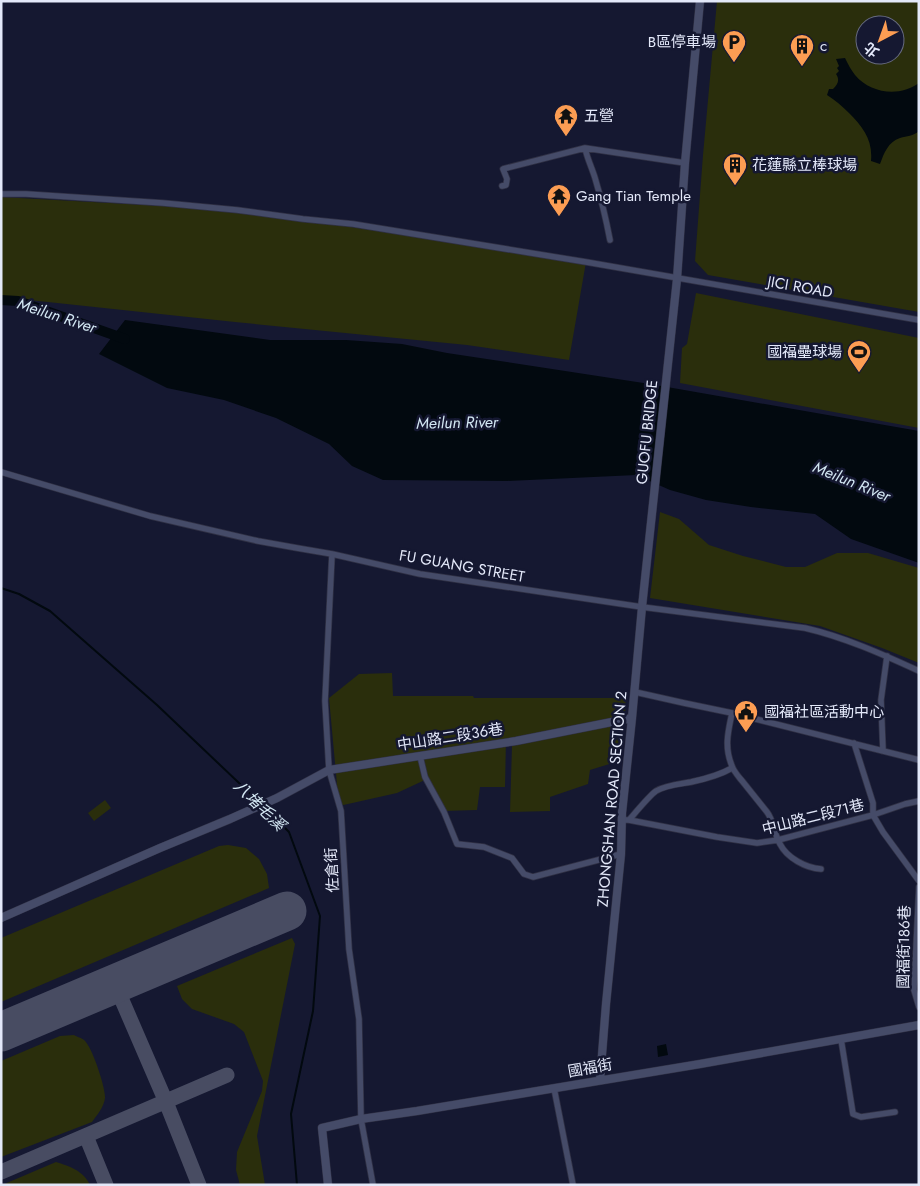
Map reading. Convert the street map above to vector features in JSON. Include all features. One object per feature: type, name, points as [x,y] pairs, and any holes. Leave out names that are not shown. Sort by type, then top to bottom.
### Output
[{"type":"street","name":"GUOFU BRIDGE","points":[[651,520],[677,279],[685,164],[700,1]]},
{"type":"street","points":[[502,186],[506,185],[507,182],[504,169],[585,148],[685,164]]},
{"type":"street","points":[[585,148],[605,212],[610,240]]},
{"type":"street","name":"JICI ROAD","points":[[1,194],[163,203],[353,224],[919,320]]},
{"type":"street","name":"FU GUANG STREET","points":[[1,472],[150,516],[258,541],[332,554],[420,574],[642,607],[805,628],[830,634],[919,670]]},
{"type":"street","name":"ZHONGSHAN ROAD SECTION 2","points":[[600,1080],[606,1004],[626,820],[622,813],[651,520]]},
{"type":"street","name":"佐倉街","points":[[332,554],[325,701],[329,770],[341,812],[349,949],[359,1019],[361,1119],[373,1185]]},
{"type":"street","points":[[882,751],[881,700],[887,656]]},
{"type":"street","points":[[635,692],[732,713],[919,760]]},
{"type":"street","points":[[732,713],[727,740],[732,768],[769,815],[778,840],[784,849],[796,860],[813,869],[821,869]]},
{"type":"street","name":"中山路二段36巷","points":[[1,918],[277,798],[329,770],[516,741],[632,718]]},
{"type":"street","points":[[854,744],[873,802],[873,815],[883,832],[919,881]]},
{"type":"street","points":[[420,756],[425,777],[444,812],[457,844],[484,847],[512,858],[524,874],[533,877],[622,854]]},
{"type":"street","points":[[626,820],[655,792],[673,785],[693,782],[726,772],[732,768]]},
{"type":"street","name":"中山路二段71巷","points":[[626,820],[757,843],[778,840],[919,801]]},
{"type":"street","name":"國福街186巷","points":[[919,887],[914,990],[919,1007]]},
{"type":"street","name":"國福街","points":[[328,1185],[322,1128],[361,1119],[919,1025]]},
{"type":"street","points":[[841,1039],[853,1114],[861,1117],[895,1112]]},
{"type":"street","points":[[554,1088],[572,1185]]},
{"type":"green space","points":[[717,1],[919,1],[919,312],[708,275],[695,261]]},
{"type":"green space","points":[[1,197],[237,210],[586,262],[569,360],[467,345],[1,297]]},
{"type":"green space","points":[[696,293],[919,338],[919,428],[680,383],[682,348],[687,344]]},
{"type":"green space","points":[[660,512],[679,519],[709,545],[786,567],[805,567],[837,553],[868,553],[919,568],[919,663],[820,626],[650,598]]},
{"type":"green space","points":[[392,673],[393,696],[626,698],[625,715],[506,740],[505,787],[480,787],[477,810],[443,811],[427,779],[397,793],[339,806],[329,698],[359,674]]},
{"type":"green space","points":[[624,723],[619,761],[590,770],[588,784],[550,797],[550,811],[510,812],[512,746]]},
{"type":"green space","points":[[105,800],[111,808],[94,821],[88,813]]},
{"type":"green space","points":[[228,845],[246,848],[259,859],[267,874],[269,888],[1,1002],[1,938],[219,846]]},
{"type":"green space","points":[[292,938],[295,944],[257,1136],[265,1185],[240,1185],[236,1170],[237,1152],[262,1091],[263,1081],[244,1032],[234,1024],[192,1009],[182,999],[177,986]]},
{"type":"green space","points":[[74,1035],[83,1039],[87,1044],[98,1068],[105,1093],[100,1111],[92,1122],[1,1157],[1,1061],[60,1036]]},
{"type":"green space","points":[[56,1162],[71,1167],[80,1173],[90,1185],[2,1185]]},
{"type":"water","points":[[845,58],[855,75],[877,90],[895,92],[919,83],[919,131],[892,142],[880,164],[871,161],[869,140],[859,123],[827,95],[829,89],[833,89],[838,82],[836,74],[839,71],[837,68],[839,66],[836,59]]},
{"type":"water","points":[[125,320],[270,340],[346,340],[402,344],[447,353],[650,384],[919,431],[919,563],[851,539],[815,514],[706,500],[670,490],[636,475],[507,481],[383,480],[352,466],[329,444],[276,418],[224,400],[167,388],[99,354]]},
{"type":"water","points":[[666,1044],[668,1055],[658,1057],[657,1046]]},
{"type":"waterway","name":"Meilun River","points":[[1,300],[18,301],[125,339]]},
{"type":"waterway","name":"八堵毛溪","points":[[1,588],[19,594],[50,611],[157,705],[260,803]]},
{"type":"waterway","name":"八堵毛溪","points":[[263,806],[289,832],[320,916],[313,1011],[291,1114],[297,1185]]},
{"type":"taxiway","points":[[115,984],[166,1102],[199,1185]]},
{"type":"taxiway","points":[[1,1172],[227,1075]]},
{"type":"taxiway","points":[[86,1136],[106,1185]]},
{"type":"runway","points":[[1,1032],[287,911]]},
{"type":"place","name":"B區停車場","points":[[734,63]]},
{"type":"place","name":"c","points":[[802,67]]},
{"type":"place","name":"五營","points":[[566,137]]},
{"type":"place","name":"花蓮縣立棒球場","points":[[735,186]]},
{"type":"place","name":"Gang Tian Temple","points":[[559,217]]},
{"type":"place","name":"國福壘球場","points":[[859,373]]},
{"type":"place","name":"國福社區活動中心","points":[[746,733]]}]
